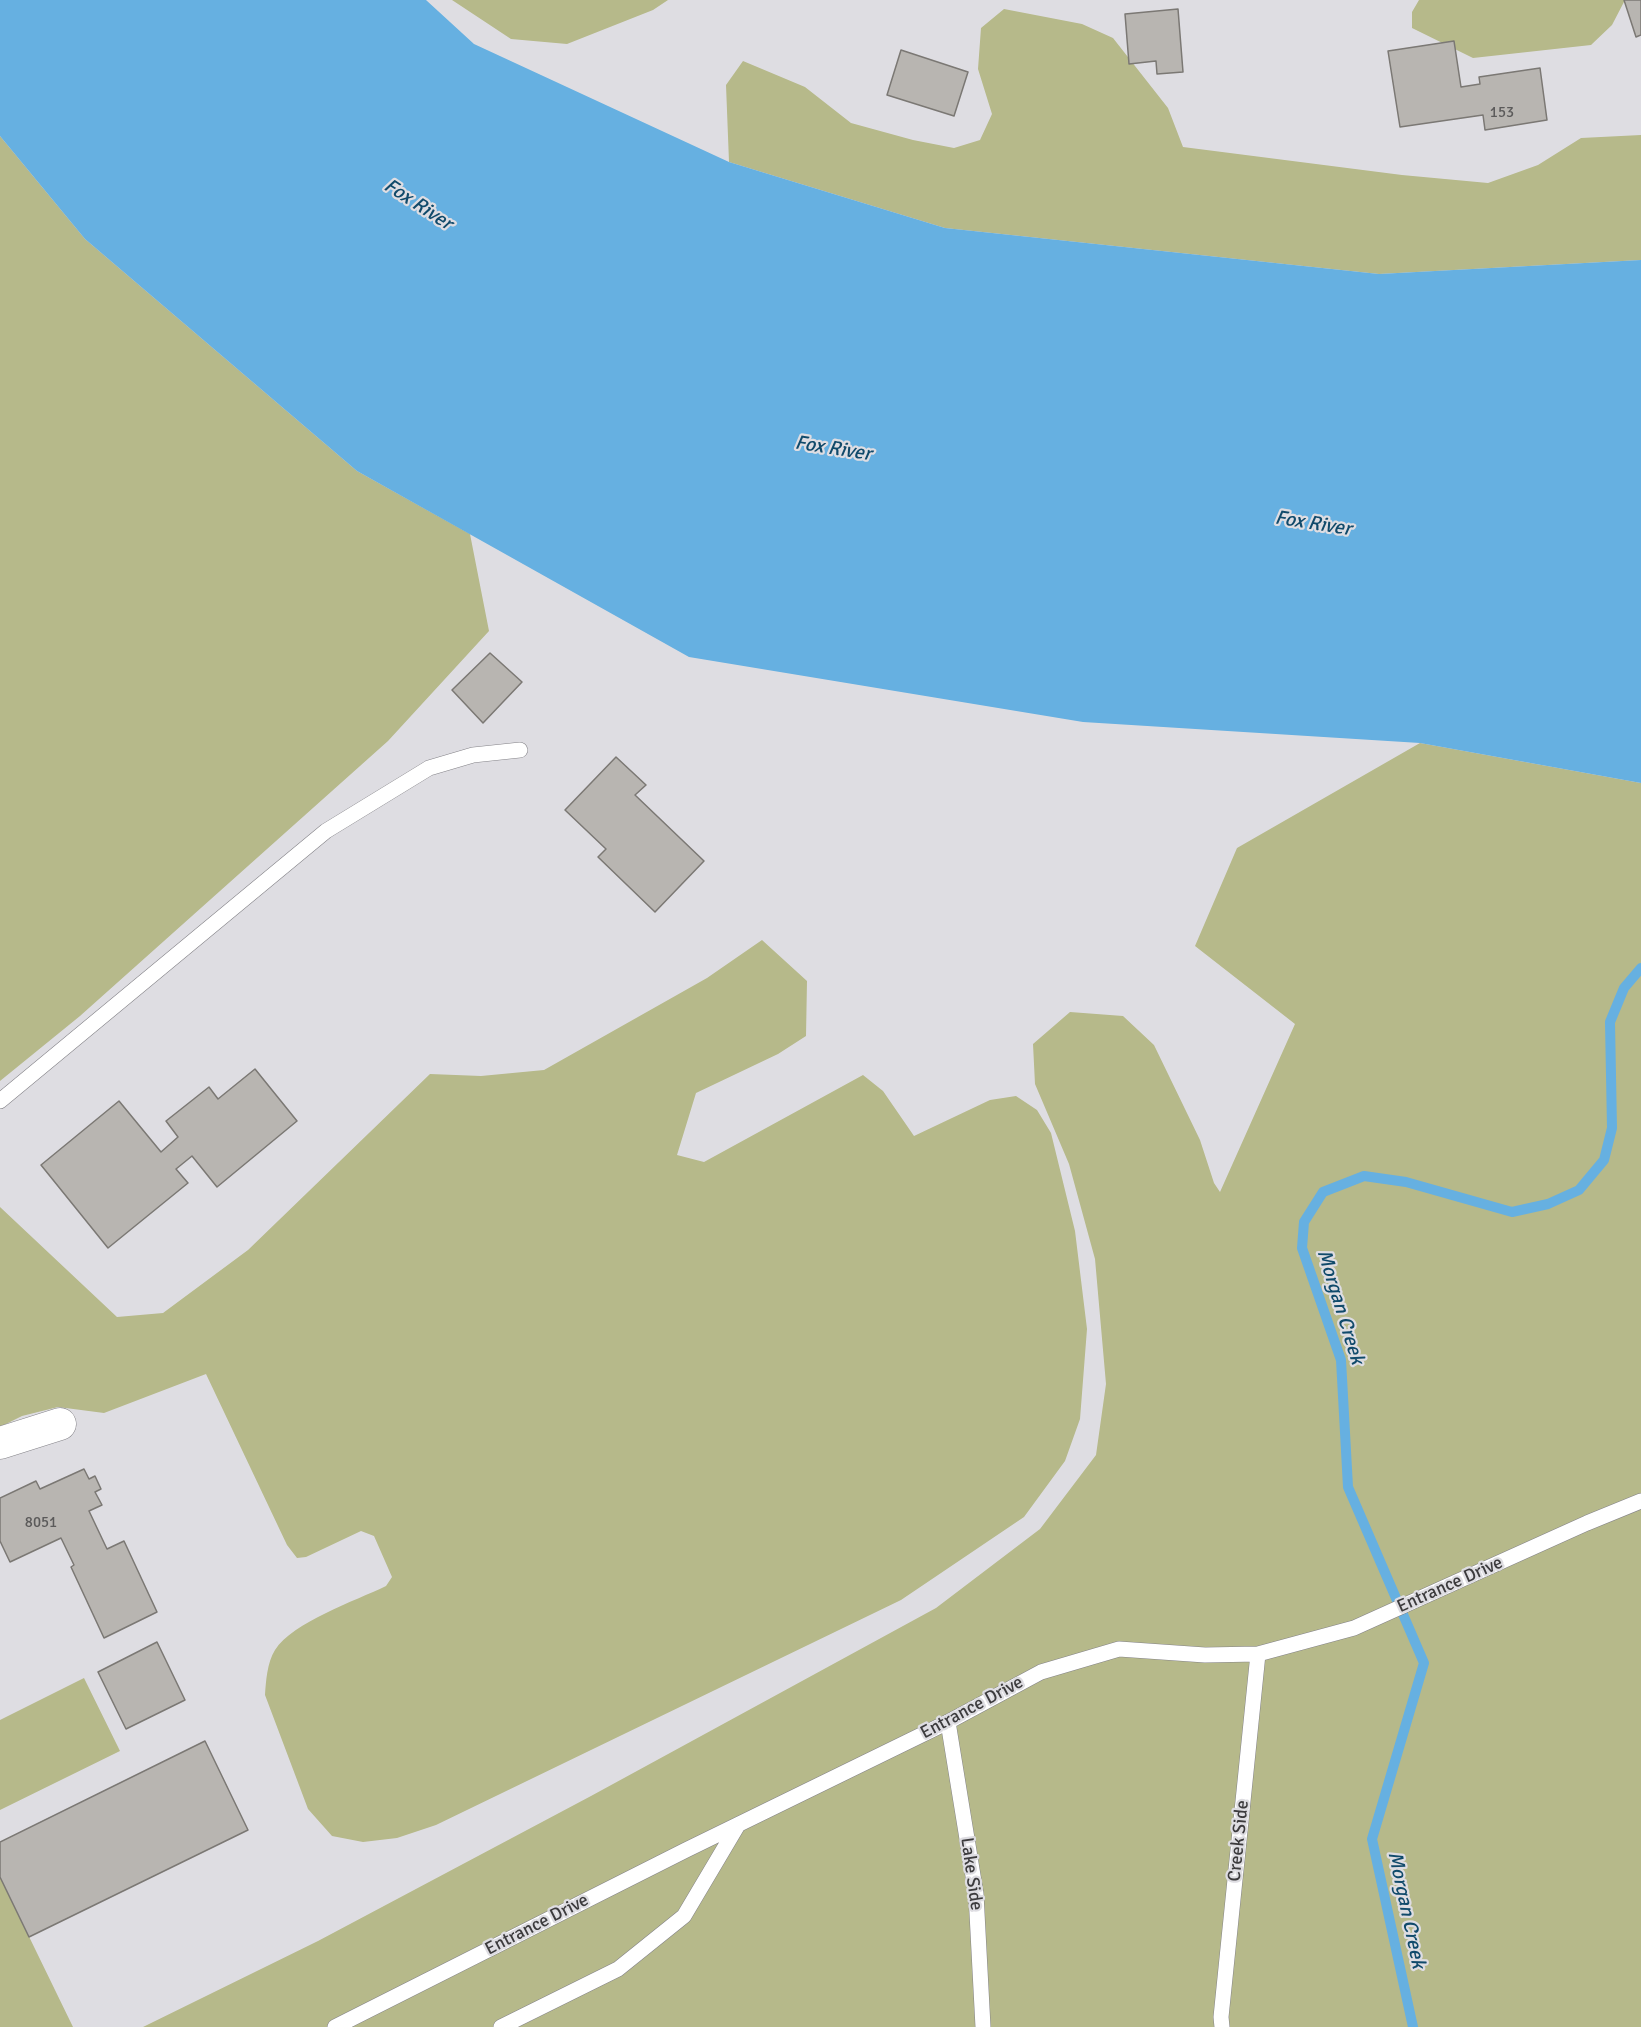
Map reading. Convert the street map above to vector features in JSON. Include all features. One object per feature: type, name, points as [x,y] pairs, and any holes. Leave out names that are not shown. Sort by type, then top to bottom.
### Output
[{"type":"street","points":[[0,1443],[60,1424]]},
{"type":"lane","points":[[0,1101],[326,831],[429,768],[473,755],[520,750]]},
{"type":"lane","name":"Entrance Drive","points":[[339,2025],[948,1722],[1041,1672],[1119,1649],[1205,1655],[1258,1654],[1354,1628],[1587,1522],[1641,1501]]},
{"type":"lane","name":"Creek Side","points":[[1222,2027],[1221,2017],[1258,1654]]},
{"type":"lane","name":"Lake Side","points":[[948,1722],[976,1894],[983,2027]]},
{"type":"lane","points":[[501,2027],[618,1969],[684,1916],[739,1824]]},
{"type":"lane","points":[[339,2025],[359,2027]]},
{"type":"green space","points":[[452,0],[668,0],[653,10],[567,44],[511,39]]},
{"type":"green space","points":[[1419,0],[1625,0],[1612,25],[1591,45],[1473,58],[1412,28],[1412,12]]},
{"type":"green space","points":[[1004,9],[1082,24],[1113,38],[1168,108],[1183,147],[1402,175],[1488,183],[1538,165],[1581,138],[1641,135],[1641,260],[1379,274],[945,228],[729,162],[726,85],[743,61],[805,87],[851,123],[913,140],[954,148],[980,140],[992,114],[978,69],[981,28]]},
{"type":"green space","points":[[0,136],[85,239],[357,471],[470,534],[489,631],[388,741],[80,1016],[0,1081]]},
{"type":"green space","points":[[1420,743],[1641,783],[1641,2027],[143,2027],[318,1941],[591,1796],[936,1608],[1040,1529],[1096,1455],[1106,1384],[1095,1259],[1069,1164],[1035,1084],[1033,1044],[1070,1012],[1123,1016],[1154,1045],[1200,1140],[1214,1183],[1220,1192],[1295,1024],[1195,946],[1237,848]]},
{"type":"green space","points":[[762,940],[807,981],[806,1036],[778,1054],[696,1093],[677,1155],[704,1162],[863,1075],[883,1091],[914,1136],[990,1100],[1016,1096],[1037,1110],[1051,1133],[1075,1231],[1087,1329],[1080,1419],[1065,1461],[1024,1517],[901,1600],[436,1825],[397,1838],[363,1842],[332,1836],[308,1809],[265,1695],[266,1678],[275,1650],[296,1630],[326,1613],[386,1586],[392,1577],[374,1536],[361,1531],[306,1557],[297,1558],[287,1545],[206,1374],[104,1413],[58,1407],[22,1416],[0,1427],[0,1207],[117,1317],[163,1313],[248,1250],[430,1074],[481,1076],[544,1070],[707,978]]},
{"type":"green space","points":[[84,1678],[120,1751],[0,1810],[0,1720]]},
{"type":"green space","points":[[0,1877],[73,2027],[0,2027]]},
{"type":"water","name":"Fox River","points":[[0,0],[426,0],[474,44],[729,162],[945,228],[1379,274],[1641,260],[1641,783],[1420,743],[1083,722],[689,657],[357,471],[85,239],[0,136]]},
{"type":"building","points":[[1624,0],[1641,0],[1641,35],[1636,37]]},
{"type":"building","points":[[1178,9],[1183,72],[1157,74],[1156,61],[1129,64],[1125,14]]},
{"type":"building","points":[[1454,41],[1461,87],[1480,84],[1479,77],[1540,68],[1547,120],[1485,130],[1483,115],[1400,127],[1388,51]]},
{"type":"building","points":[[901,50],[968,72],[954,116],[887,95]]},
{"type":"building","points":[[490,653],[522,682],[483,723],[452,690]]},
{"type":"building","points":[[616,757],[646,785],[635,795],[704,861],[655,912],[598,857],[606,849],[565,810]]},
{"type":"building","points":[[255,1069],[297,1121],[217,1187],[192,1156],[176,1169],[188,1183],[108,1248],[41,1165],[119,1101],[161,1152],[178,1137],[166,1121],[209,1087],[218,1099]]},
{"type":"building","points":[[84,1469],[89,1479],[95,1476],[101,1489],[95,1492],[102,1505],[89,1511],[107,1549],[124,1541],[157,1612],[104,1638],[71,1567],[74,1565],[61,1538],[10,1562],[0,1541],[0,1498],[36,1481],[40,1489]]},
{"type":"building","points":[[157,1642],[185,1700],[126,1729],[98,1672]]},
{"type":"building","points":[[205,1741],[248,1830],[29,1937],[0,1877],[0,1842]]},
{"type":"waterway","name":"Morgan Creek","points":[[1413,2027],[1372,1839],[1424,1663],[1348,1487],[1341,1360],[1302,1248],[1304,1222],[1323,1192],[1364,1176],[1406,1182],[1512,1212],[1548,1204],[1579,1190],[1604,1160],[1612,1128],[1610,1022],[1624,988],[1641,968]]}]
